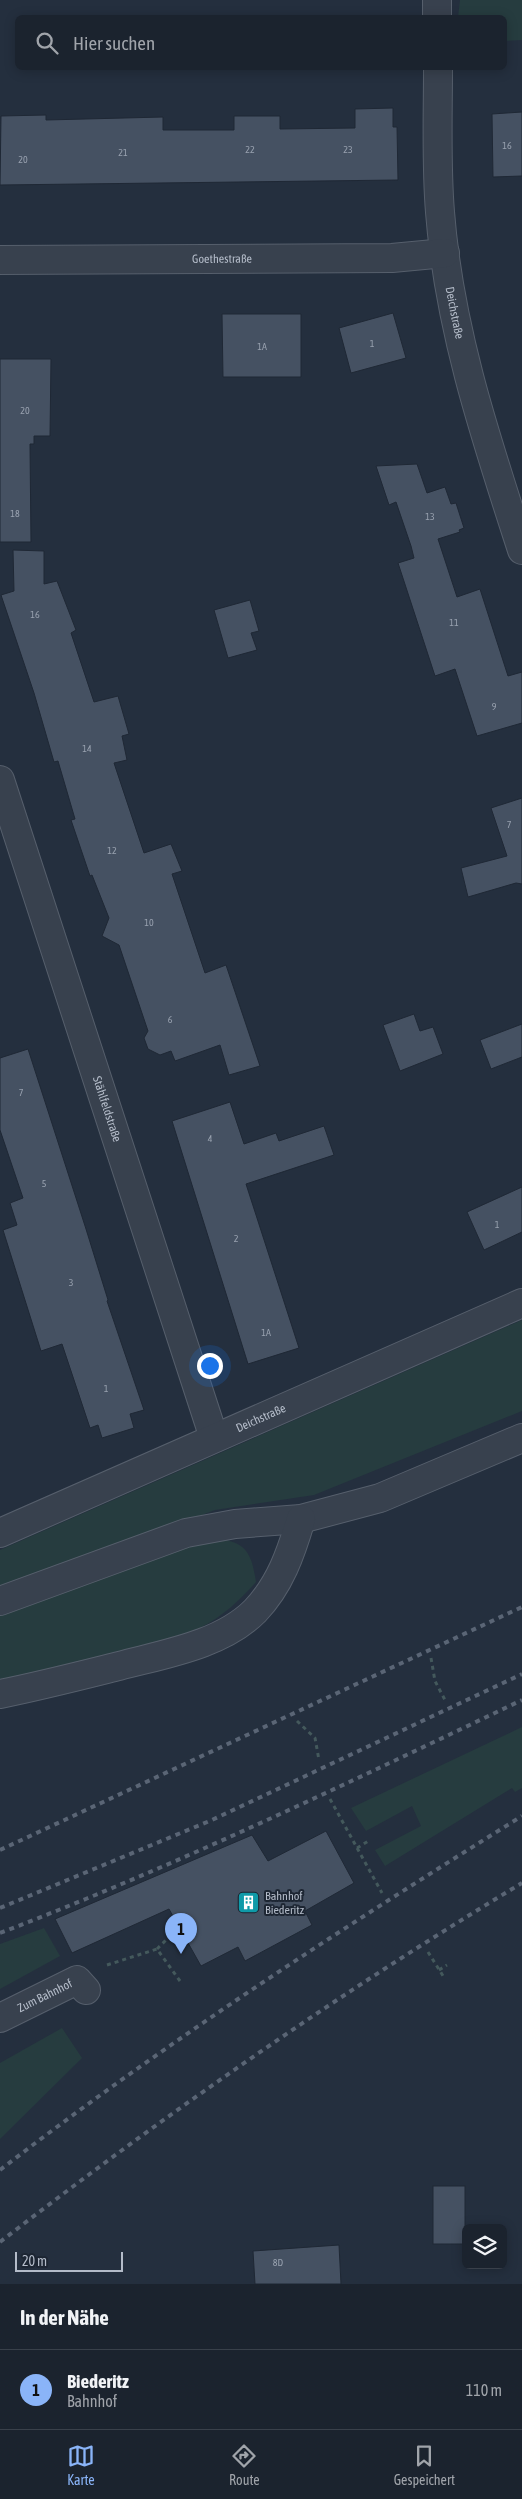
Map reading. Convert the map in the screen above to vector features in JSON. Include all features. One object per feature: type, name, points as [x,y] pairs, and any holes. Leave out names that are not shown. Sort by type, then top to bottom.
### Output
[{"type":"street","points":[[437,0],[437,15]]},
{"type":"street","name":"Deichstraße","points":[[438,70],[440,211],[460,341],[477,411],[522,550]]},
{"type":"street","name":"Goethestraße","points":[[0,260],[392,258],[445,253]]},
{"type":"street","name":"Stählfeldstraße","points":[[0,780],[214,1438]]},
{"type":"street","name":"Deichstraße","points":[[0,1532],[522,1303]]},
{"type":"street","points":[[0,1601],[186,1533],[235,1524],[300,1519],[380,1498],[522,1438]]},
{"type":"street","points":[[0,1694],[171,1652],[210,1639],[233,1628],[254,1612],[270,1593],[292,1552],[300,1519]]},
{"type":"street","name":"Zum Bahnhof","points":[[0,2018],[82,1984]]},
{"type":"path","points":[[431,1658],[435,1681],[446,1700]]},
{"type":"path","points":[[297,1721],[315,1738],[319,1760]]},
{"type":"path","points":[[330,1799],[382,1893]]},
{"type":"path","points":[[357,1848],[370,1840]]},
{"type":"path","points":[[82,1984],[97,1968],[157,1949],[167,1939],[176,1920]]},
{"type":"path","points":[[157,1949],[180,1981]]},
{"type":"path","points":[[428,1952],[445,1979]]},
{"type":"path","points":[[439,1970],[447,1965]]},
{"type":"green space","points":[[460,0],[522,0],[522,40],[507,41],[507,15],[458,15]]},
{"type":"green space","points":[[522,1320],[522,1411],[314,1495],[215,1510],[0,1592],[0,1550]]},
{"type":"green space","points":[[207,1537],[229,1541],[243,1548],[251,1560],[256,1582],[237,1602],[216,1619],[177,1639],[153,1648],[102,1662],[0,1682],[0,1610]]},
{"type":"green space","points":[[522,1727],[522,1788],[515,1792],[512,1788],[385,1866],[375,1850],[421,1826],[412,1806],[366,1831],[351,1808]]},
{"type":"green space","points":[[44,1928],[60,1956],[0,1989],[0,1944]]},
{"type":"green space","points":[[62,2028],[82,2058],[0,2139],[0,2063]]},
{"type":"building","points":[[393,108],[393,127],[397,127],[398,180],[0,185],[1,116],[46,115],[46,120],[163,117],[163,130],[234,130],[234,116],[280,116],[280,129],[355,128],[355,109]]},
{"type":"building","points":[[522,112],[522,176],[493,177],[492,114]]},
{"type":"building","points":[[393,313],[406,358],[351,373],[339,328]]},
{"type":"building","points":[[222,314],[301,314],[301,377],[223,377]]},
{"type":"building","points":[[0,359],[51,359],[50,436],[34,436],[34,444],[30,444],[31,542],[0,542]]},
{"type":"building","points":[[417,464],[427,493],[445,487],[451,504],[456,503],[464,528],[459,530],[460,532],[438,539],[457,597],[480,589],[508,676],[522,672],[522,723],[477,736],[455,669],[435,676],[398,563],[414,558],[411,546],[396,502],[389,505],[376,466]]},
{"type":"building","points":[[13,550],[44,551],[44,584],[57,581],[76,630],[71,633],[94,702],[118,696],[129,734],[122,736],[127,760],[114,763],[144,853],[171,844],[182,871],[172,874],[205,973],[226,965],[260,1066],[229,1075],[220,1045],[175,1061],[171,1051],[160,1055],[148,1049],[144,1038],[148,1031],[119,945],[102,936],[109,918],[92,875],[90,876],[71,820],[75,819],[58,761],[54,762],[34,693],[1,595],[14,591]]},
{"type":"building","points":[[250,600],[259,631],[251,633],[257,650],[228,658],[214,610]]},
{"type":"building","points":[[522,798],[522,884],[516,883],[468,897],[461,868],[507,856],[491,808]]},
{"type":"building","points":[[414,1014],[420,1031],[433,1027],[443,1054],[400,1071],[383,1025]]},
{"type":"building","points":[[522,1024],[522,1057],[491,1069],[480,1040]]},
{"type":"building","points":[[28,1049],[107,1301],[144,1410],[130,1414],[134,1428],[102,1438],[98,1425],[90,1428],[62,1344],[41,1351],[3,1230],[17,1225],[10,1203],[23,1198],[0,1130],[0,1058]]},
{"type":"building","points":[[230,1102],[244,1144],[276,1133],[279,1141],[324,1126],[334,1155],[246,1184],[299,1348],[248,1364],[172,1121]]},
{"type":"building","points":[[522,1187],[522,1232],[484,1250],[467,1212]]},
{"type":"building","points":[[326,1831],[354,1883],[305,1911],[312,1925],[245,1961],[238,1947],[201,1966],[169,1909],[72,1953],[55,1919],[252,1835],[268,1861]]},
{"type":"building","points":[[433,2186],[465,2186],[465,2224],[462,2224],[462,2244],[433,2244]]},
{"type":"building","points":[[339,2245],[341,2284],[255,2284],[253,2251]]},
{"type":"railway","points":[[0,1850],[522,1607]]},
{"type":"railway","points":[[0,1908],[212,1820],[522,1674]]},
{"type":"railway","points":[[0,1933],[198,1851],[522,1700]]},
{"type":"railway","points":[[0,2170],[191,2031],[322,1943],[522,1816]]},
{"type":"railway","points":[[0,2242],[191,2100],[321,2010],[454,1924],[522,1883]]},
{"type":"place","name":"Bahnhof Biederitz","points":[[249,1903]]},
{"type":"place","name":"Biederitz","points":[[181,1954]]}]
